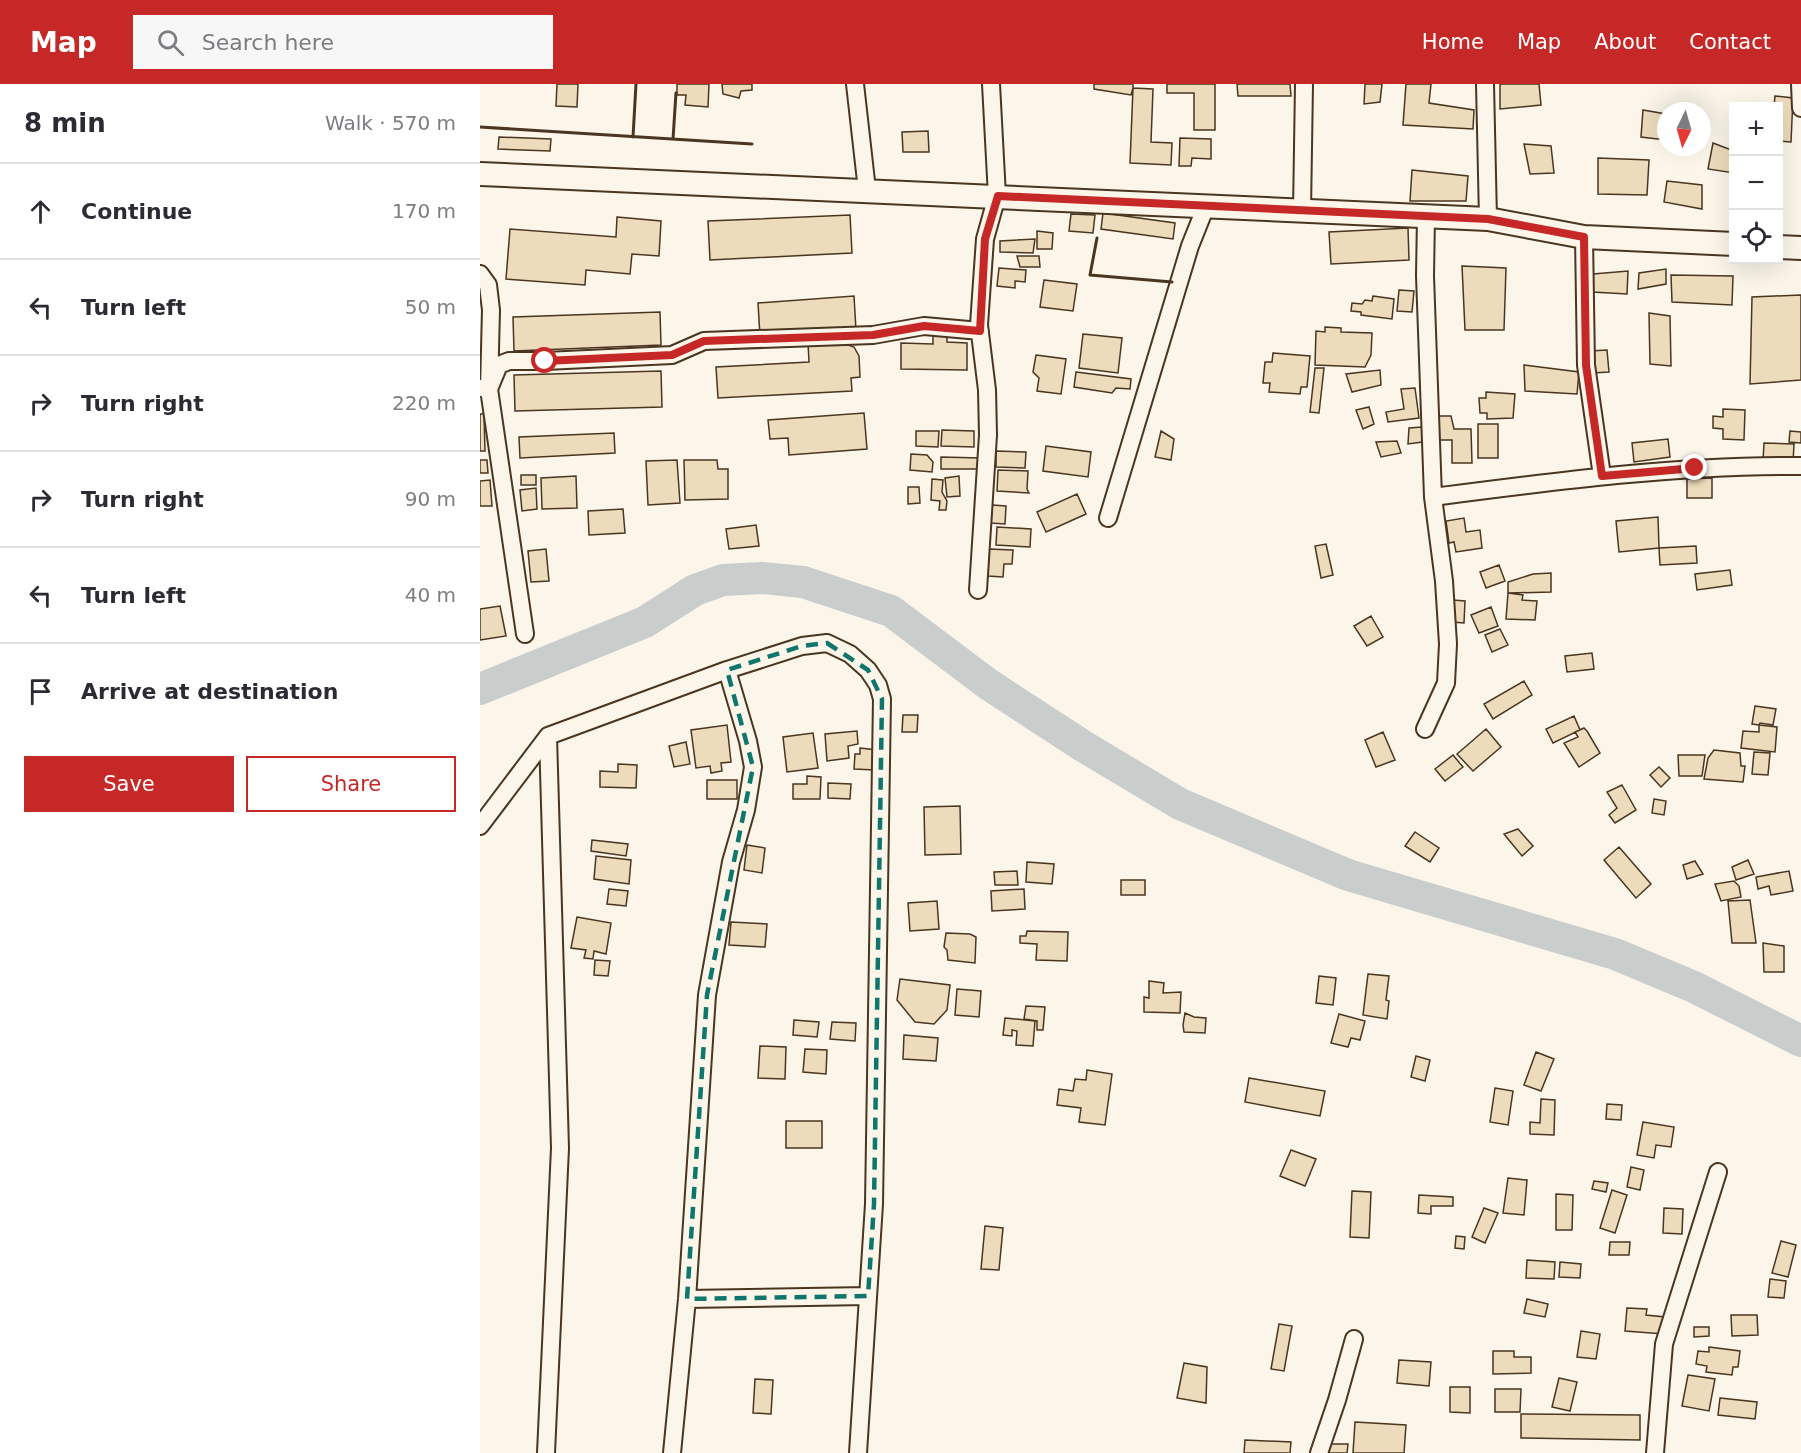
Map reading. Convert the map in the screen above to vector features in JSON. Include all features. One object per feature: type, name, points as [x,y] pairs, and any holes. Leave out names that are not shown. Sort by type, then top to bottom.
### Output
[{"type":"street","points":[[855,84],[867,190]]},
{"type":"street","points":[[978,590],[988,435],[987,390],[980,331],[985,239],[998,196],[991,84]]},
{"type":"street","points":[[1302,211],[1304,84]]},
{"type":"street","points":[[1485,84],[1488,219]]},
{"type":"street","points":[[1800,84],[1801,108]]},
{"type":"street","points":[[480,174],[1488,219],[1584,237],[1729,244]]},
{"type":"street","points":[[1108,518],[1190,246],[1206,206]]},
{"type":"street","points":[[1425,729],[1446,682],[1448,644],[1444,581],[1433,497],[1425,276],[1426,216]]},
{"type":"street","points":[[1584,237],[1586,365],[1602,476]]},
{"type":"street","points":[[1783,247],[1801,248]]},
{"type":"street","points":[[480,274],[488,285],[491,310],[485,388],[525,634]]},
{"type":"street","points":[[485,388],[499,366],[509,361],[672,355],[704,341],[873,335],[924,326],[980,331]]},
{"type":"street","points":[[1433,497],[1602,476],[1695,468],[1801,466]]},
{"type":"street","points":[[480,826],[548,736],[727,670],[802,646],[827,643],[850,654],[868,670],[878,685],[882,699],[874,1192],[858,1453]]},
{"type":"street","points":[[672,1453],[687,1299],[706,995],[731,862],[746,810],[753,767],[748,741],[727,670]]},
{"type":"street","points":[[546,1453],[560,1148],[548,736]]},
{"type":"street","points":[[1655,1453],[1664,1344],[1718,1172]]},
{"type":"street","points":[[687,1299],[868,1296]]},
{"type":"street","points":[[1319,1453],[1354,1339]]},
{"type":"highlighted area","points":[[827,643],[868,670],[882,699],[874,1204],[868,1296],[687,1299],[707,995],[753,767],[727,670],[802,646]]},
{"type":"building","points":[[557,84],[578,84],[577,107],[556,106]]},
{"type":"building","points":[[677,84],[709,84],[708,107],[685,105],[686,95],[677,95]]},
{"type":"building","points":[[722,84],[752,84],[752,90],[741,91],[739,98],[723,94]]},
{"type":"building","points":[[1094,84],[1133,84],[1133,88],[1131,95],[1094,89]]},
{"type":"building","points":[[1167,84],[1215,84],[1215,130],[1194,130],[1194,93],[1167,93]]},
{"type":"building","points":[[1237,84],[1290,84],[1291,96],[1238,96]]},
{"type":"building","points":[[1365,84],[1382,84],[1380,102],[1364,104]]},
{"type":"building","points":[[1406,84],[1431,84],[1429,103],[1474,110],[1473,129],[1403,125]]},
{"type":"building","points":[[1500,84],[1539,84],[1541,105],[1500,109]]},
{"type":"building","points":[[1133,88],[1153,89],[1151,142],[1172,143],[1171,165],[1130,163]]},
{"type":"building","points":[[1775,96],[1793,98],[1791,142],[1783,141],[1783,102],[1774,102]]},
{"type":"building","points":[[1643,110],[1657,112],[1657,139],[1641,137]]},
{"type":"building","points":[[928,131],[929,152],[903,152],[902,132]]},
{"type":"building","points":[[499,137],[551,139],[550,151],[498,149]]},
{"type":"building","points":[[1180,138],[1211,139],[1211,159],[1192,158],[1191,166],[1179,166]]},
{"type":"building","points":[[1713,143],[1729,149],[1729,172],[1708,169]]},
{"type":"building","points":[[1524,144],[1551,146],[1554,173],[1530,174]]},
{"type":"building","points":[[1598,158],[1649,160],[1647,195],[1598,194]]},
{"type":"building","points":[[1412,170],[1468,176],[1466,201],[1410,201]]},
{"type":"building","points":[[1667,181],[1702,185],[1702,209],[1664,202]]},
{"type":"building","points":[[1103,213],[1175,223],[1173,239],[1101,229]]},
{"type":"building","points":[[1071,214],[1095,215],[1093,233],[1069,231]]},
{"type":"building","points":[[850,215],[852,253],[710,260],[708,221]]},
{"type":"building","points":[[617,217],[661,221],[659,256],[632,254],[630,274],[586,270],[585,285],[506,279],[510,229],[616,237]]},
{"type":"building","points":[[1408,228],[1409,260],[1331,264],[1329,232]]},
{"type":"building","points":[[1037,231],[1053,233],[1052,249],[1037,249]]},
{"type":"building","points":[[1035,239],[1033,253],[1000,252],[1000,241]]},
{"type":"building","points":[[1017,256],[1039,256],[1040,267],[1020,267]]},
{"type":"building","points":[[1462,266],[1506,268],[1504,330],[1465,330]]},
{"type":"building","points":[[999,268],[1026,270],[1025,282],[1015,281],[1015,288],[997,286]]},
{"type":"building","points":[[1666,269],[1666,284],[1638,289],[1639,273]]},
{"type":"building","points":[[1628,271],[1627,294],[1592,292],[1593,274]]},
{"type":"building","points":[[1671,275],[1733,276],[1732,305],[1672,302]]},
{"type":"building","points":[[1044,280],[1077,284],[1073,311],[1040,307]]},
{"type":"building","points":[[1399,290],[1414,291],[1412,312],[1397,311]]},
{"type":"building","points":[[1801,295],[1801,380],[1750,384],[1752,297]]},
{"type":"building","points":[[854,296],[856,330],[760,336],[758,303]]},
{"type":"building","points":[[1373,296],[1394,299],[1392,319],[1361,315],[1361,312],[1351,311],[1352,303],[1362,304],[1365,300],[1372,301]]},
{"type":"building","points":[[660,312],[661,345],[514,351],[513,317]]},
{"type":"building","points":[[1649,313],[1670,316],[1671,366],[1650,364]]},
{"type":"building","points":[[1325,327],[1341,328],[1341,332],[1372,333],[1371,355],[1365,367],[1315,365],[1316,331],[1325,332]]},
{"type":"building","points":[[1083,334],[1122,338],[1118,373],[1079,368]]},
{"type":"building","points":[[933,336],[947,336],[947,342],[967,343],[967,370],[901,369],[901,343],[933,344]]},
{"type":"building","points":[[839,342],[854,347],[859,356],[860,377],[851,378],[852,391],[718,398],[716,367],[809,362],[808,343]]},
{"type":"building","points":[[1607,350],[1609,372],[1592,373],[1590,351]]},
{"type":"building","points":[[1273,353],[1310,356],[1307,387],[1301,387],[1300,394],[1269,392],[1270,383],[1263,383],[1265,362],[1272,362]]},
{"type":"building","points":[[1036,355],[1066,359],[1061,394],[1037,391],[1039,378],[1033,372]]},
{"type":"building","points":[[1524,365],[1579,372],[1577,394],[1525,391]]},
{"type":"building","points":[[1315,368],[1324,368],[1319,413],[1310,412]]},
{"type":"building","points":[[1380,370],[1381,385],[1352,392],[1346,374]]},
{"type":"building","points":[[661,371],[662,407],[515,411],[514,375]]},
{"type":"building","points":[[1076,372],[1131,379],[1130,389],[1116,388],[1112,393],[1074,387]]},
{"type":"building","points":[[1415,388],[1419,418],[1388,422],[1386,412],[1404,409],[1401,389]]},
{"type":"building","points":[[1486,392],[1515,394],[1513,418],[1487,419],[1487,413],[1480,413],[1479,398],[1486,398]]},
{"type":"building","points":[[1369,407],[1374,424],[1363,429],[1356,410]]},
{"type":"building","points":[[1723,409],[1745,410],[1744,440],[1723,439],[1723,429],[1713,428],[1713,416],[1723,417]]},
{"type":"building","points":[[864,413],[867,449],[789,455],[788,438],[770,439],[768,420]]},
{"type":"building","points":[[480,414],[484,414],[485,451],[480,451]]},
{"type":"building","points":[[1438,416],[1451,416],[1454,429],[1471,429],[1472,463],[1452,463],[1452,440],[1438,440]]},
{"type":"building","points":[[1478,424],[1498,424],[1498,458],[1478,458]]},
{"type":"building","points":[[1422,427],[1422,442],[1408,444],[1409,428]]},
{"type":"building","points":[[942,430],[974,431],[974,447],[941,446]]},
{"type":"building","points":[[916,431],[939,431],[938,447],[916,446]]},
{"type":"building","points":[[1161,431],[1174,439],[1171,460],[1155,457]]},
{"type":"building","points":[[1790,431],[1801,432],[1801,443],[1789,442]]},
{"type":"building","points":[[614,433],[615,453],[520,458],[519,437]]},
{"type":"building","points":[[1668,439],[1670,457],[1634,462],[1632,443]]},
{"type":"building","points":[[1397,441],[1401,453],[1381,457],[1376,442]]},
{"type":"building","points":[[1764,443],[1794,444],[1793,463],[1763,461]]},
{"type":"building","points":[[1046,446],[1091,452],[1088,477],[1043,471]]},
{"type":"building","points":[[996,451],[1026,452],[1025,468],[996,467]]},
{"type":"building","points":[[911,454],[927,455],[933,462],[932,472],[910,470]]},
{"type":"building","points":[[941,457],[980,458],[980,469],[941,469]]},
{"type":"building","points":[[480,460],[487,460],[488,473],[480,473]]},
{"type":"building","points":[[677,460],[680,503],[648,505],[646,461]]},
{"type":"building","points":[[684,460],[717,460],[718,469],[728,469],[728,499],[685,500]]},
{"type":"building","points":[[998,470],[1028,471],[1027,489],[1029,493],[997,491]]},
{"type":"building","points":[[521,475],[536,475],[536,485],[521,485]]},
{"type":"building","points":[[576,476],[577,508],[542,509],[541,478]]},
{"type":"building","points":[[959,476],[960,496],[947,497],[945,478]]},
{"type":"building","points":[[1712,478],[1712,498],[1687,498],[1687,479]]},
{"type":"building","points":[[932,479],[943,480],[942,492],[947,501],[946,510],[939,510],[940,501],[931,500]]},
{"type":"building","points":[[490,480],[492,506],[480,506],[480,481]]},
{"type":"building","points":[[908,487],[919,487],[920,503],[908,504]]},
{"type":"building","points":[[536,488],[537,509],[522,511],[520,490]]},
{"type":"building","points":[[1077,494],[1086,514],[1046,532],[1037,512]]},
{"type":"building","points":[[992,505],[1006,506],[1005,524],[991,523]]},
{"type":"building","points":[[623,509],[625,533],[589,535],[588,511]]},
{"type":"building","points":[[1658,517],[1659,548],[1619,552],[1616,521]]},
{"type":"building","points":[[1464,518],[1466,532],[1480,530],[1482,548],[1456,552],[1454,542],[1449,543],[1446,521]]},
{"type":"building","points":[[756,525],[759,546],[729,549],[726,529]]},
{"type":"building","points":[[997,527],[1031,529],[1030,547],[996,545]]},
{"type":"building","points":[[1326,544],[1333,575],[1321,578],[1315,546]]},
{"type":"building","points":[[1696,546],[1697,563],[1660,565],[1659,548]]},
{"type":"building","points":[[546,549],[549,581],[531,582],[528,551]]},
{"type":"building","points":[[989,549],[1013,550],[1012,564],[1004,564],[1003,577],[988,576]]},
{"type":"building","points":[[1499,565],[1505,581],[1486,588],[1480,572]]},
{"type":"building","points":[[1730,570],[1732,585],[1697,590],[1695,574]]},
{"type":"building","points":[[1551,573],[1551,592],[1508,593],[1508,582],[1533,574]]},
{"type":"building","points":[[1508,593],[1523,595],[1522,600],[1537,601],[1535,620],[1506,619]]},
{"type":"building","points":[[1453,600],[1465,601],[1464,623],[1452,622]]},
{"type":"building","points":[[500,606],[506,636],[480,640],[480,609]]},
{"type":"building","points":[[1491,607],[1498,626],[1479,633],[1471,615]]},
{"type":"building","points":[[1371,616],[1383,637],[1367,646],[1354,626]]},
{"type":"building","points":[[1500,629],[1508,645],[1492,652],[1485,635]]},
{"type":"building","points":[[1592,653],[1594,669],[1567,672],[1565,656]]},
{"type":"building","points":[[1524,681],[1532,695],[1493,719],[1484,704]]},
{"type":"building","points":[[1755,706],[1776,709],[1773,725],[1752,724]]},
{"type":"building","points":[[903,715],[918,715],[917,732],[902,732]]},
{"type":"building","points":[[1574,716],[1580,730],[1553,743],[1546,729]]},
{"type":"building","points":[[727,725],[731,762],[721,763],[722,771],[711,773],[710,766],[696,768],[691,730]]},
{"type":"building","points":[[1759,725],[1777,727],[1775,752],[1741,748],[1743,731],[1759,732]]},
{"type":"building","points":[[1584,728],[1600,753],[1579,767],[1564,743],[1578,737],[1575,732]]},
{"type":"building","points":[[1486,729],[1501,747],[1473,771],[1457,754]]},
{"type":"building","points":[[857,731],[858,744],[848,746],[849,758],[827,761],[825,734]]},
{"type":"building","points":[[1383,732],[1395,760],[1376,767],[1365,740]]},
{"type":"building","points":[[813,733],[818,768],[787,772],[783,737]]},
{"type":"building","points":[[686,742],[690,764],[674,767],[669,746]]},
{"type":"building","points":[[860,748],[877,750],[875,770],[854,769],[855,754],[860,754]]},
{"type":"building","points":[[1714,750],[1740,753],[1741,766],[1745,766],[1743,782],[1704,779],[1708,758]]},
{"type":"building","points":[[1754,752],[1770,753],[1768,775],[1752,774]]},
{"type":"building","points":[[1453,755],[1463,767],[1445,781],[1435,769]]},
{"type":"building","points":[[1678,755],[1705,755],[1702,776],[1679,776]]},
{"type":"building","points":[[618,764],[637,765],[636,788],[600,787],[600,771],[618,772]]},
{"type":"building","points":[[1659,767],[1670,778],[1661,787],[1650,775]]},
{"type":"building","points":[[807,776],[821,777],[820,799],[793,799],[793,784],[807,784]]},
{"type":"building","points":[[707,780],[737,780],[737,799],[707,799]]},
{"type":"building","points":[[828,783],[851,784],[850,799],[828,798]]},
{"type":"building","points":[[1622,785],[1636,810],[1615,823],[1609,815],[1617,808],[1607,792]]},
{"type":"building","points":[[1654,799],[1666,801],[1664,815],[1652,813]]},
{"type":"building","points":[[960,806],[961,854],[925,855],[924,807]]},
{"type":"building","points":[[1518,829],[1533,846],[1522,856],[1504,834]]},
{"type":"building","points":[[1415,832],[1439,848],[1430,862],[1405,846]]},
{"type":"building","points":[[592,840],[628,844],[626,856],[591,851]]},
{"type":"building","points":[[747,845],[765,848],[762,873],[744,870]]},
{"type":"building","points":[[1619,847],[1651,884],[1636,898],[1604,860]]},
{"type":"building","points":[[596,856],[631,860],[629,884],[594,879]]},
{"type":"building","points":[[1748,860],[1754,874],[1736,880],[1732,867]]},
{"type":"building","points":[[1695,861],[1703,874],[1687,879],[1683,865]]},
{"type":"building","points":[[1027,862],[1054,864],[1052,884],[1026,882]]},
{"type":"building","points":[[1017,871],[1018,885],[995,885],[994,872]]},
{"type":"building","points":[[1789,871],[1793,891],[1771,895],[1769,886],[1758,889],[1756,877]]},
{"type":"building","points":[[1121,880],[1145,880],[1145,895],[1121,895]]},
{"type":"building","points":[[1734,881],[1739,886],[1741,897],[1721,901],[1715,884]]},
{"type":"building","points":[[609,889],[628,891],[626,906],[607,904]]},
{"type":"building","points":[[1024,889],[1025,909],[992,911],[991,891]]},
{"type":"building","points":[[1750,900],[1756,943],[1732,943],[1728,901]]},
{"type":"building","points":[[937,901],[939,929],[910,931],[908,903]]},
{"type":"building","points":[[577,917],[611,923],[606,954],[594,951],[593,959],[584,958],[586,950],[571,948]]},
{"type":"building","points":[[731,922],[767,924],[765,947],[729,945]]},
{"type":"building","points":[[1027,931],[1068,932],[1067,961],[1036,960],[1037,944],[1020,943],[1020,936],[1026,936]]},
{"type":"building","points":[[946,933],[970,934],[976,937],[975,963],[948,960],[947,950],[944,947]]},
{"type":"building","points":[[1763,943],[1784,946],[1784,972],[1764,972]]},
{"type":"building","points":[[595,960],[610,961],[608,976],[594,975]]},
{"type":"building","points":[[1368,974],[1389,976],[1386,1000],[1389,1001],[1387,1019],[1363,1015]]},
{"type":"building","points":[[1319,976],[1336,978],[1333,1005],[1316,1003]]},
{"type":"building","points":[[900,979],[950,985],[947,1010],[934,1024],[915,1022],[897,1000]]},
{"type":"building","points":[[1149,981],[1164,983],[1163,993],[1181,992],[1180,1013],[1144,1012],[1144,997],[1149,998]]},
{"type":"building","points":[[957,989],[981,991],[979,1017],[955,1015]]},
{"type":"building","points":[[1026,1006],[1045,1007],[1043,1030],[1037,1030],[1037,1021],[1024,1019]]},
{"type":"building","points":[[1185,1013],[1194,1017],[1206,1018],[1205,1033],[1184,1032]]},
{"type":"building","points":[[1339,1014],[1365,1021],[1360,1040],[1351,1038],[1348,1047],[1331,1043]]},
{"type":"building","points":[[1005,1018],[1035,1021],[1033,1046],[1016,1045],[1017,1031],[1012,1030],[1012,1036],[1003,1035]]},
{"type":"building","points":[[794,1020],[819,1022],[817,1037],[793,1035]]},
{"type":"building","points":[[832,1022],[856,1023],[855,1041],[830,1039]]},
{"type":"building","points":[[904,1035],[938,1038],[936,1061],[903,1059]]},
{"type":"building","points":[[760,1046],[786,1047],[785,1079],[758,1078]]},
{"type":"building","points":[[805,1049],[827,1050],[826,1074],[803,1072]]},
{"type":"building","points":[[1536,1052],[1554,1059],[1541,1091],[1524,1085]]},
{"type":"building","points":[[1416,1056],[1430,1060],[1425,1081],[1411,1077]]},
{"type":"building","points":[[1087,1070],[1112,1074],[1105,1125],[1079,1122],[1081,1108],[1057,1105],[1059,1089],[1073,1091],[1075,1079],[1086,1080]]},
{"type":"building","points":[[1249,1078],[1325,1091],[1320,1116],[1245,1102]]},
{"type":"building","points":[[1495,1088],[1513,1091],[1508,1125],[1490,1122]]},
{"type":"building","points":[[1541,1099],[1555,1100],[1554,1135],[1530,1134],[1530,1122],[1540,1123]]},
{"type":"building","points":[[1607,1104],[1622,1105],[1621,1120],[1606,1119]]},
{"type":"building","points":[[786,1121],[822,1121],[822,1148],[786,1148]]},
{"type":"building","points":[[1643,1122],[1674,1127],[1671,1147],[1656,1145],[1654,1158],[1637,1155]]},
{"type":"building","points":[[1291,1150],[1316,1159],[1305,1186],[1280,1176]]},
{"type":"building","points":[[1631,1167],[1644,1170],[1640,1190],[1627,1187]]},
{"type":"building","points":[[1508,1178],[1527,1180],[1524,1215],[1503,1213]]},
{"type":"building","points":[[1594,1181],[1608,1183],[1606,1192],[1592,1189]]},
{"type":"building","points":[[1612,1190],[1627,1195],[1615,1233],[1600,1228]]},
{"type":"building","points":[[1352,1191],[1371,1192],[1369,1238],[1350,1237]]},
{"type":"building","points":[[1556,1194],[1573,1195],[1572,1230],[1556,1230]]},
{"type":"building","points":[[1419,1195],[1453,1197],[1453,1206],[1431,1206],[1431,1214],[1418,1213]]},
{"type":"building","points":[[1484,1208],[1498,1213],[1485,1243],[1472,1237]]},
{"type":"building","points":[[1664,1208],[1683,1209],[1682,1234],[1663,1233]]},
{"type":"building","points":[[985,1226],[1003,1228],[999,1270],[981,1269]]},
{"type":"building","points":[[1456,1236],[1465,1237],[1464,1249],[1455,1248]]},
{"type":"building","points":[[1781,1241],[1796,1245],[1788,1277],[1772,1273]]},
{"type":"building","points":[[1610,1242],[1630,1242],[1629,1255],[1609,1255]]},
{"type":"building","points":[[1527,1260],[1555,1262],[1554,1279],[1526,1278]]},
{"type":"building","points":[[1560,1262],[1581,1264],[1580,1278],[1559,1277]]},
{"type":"building","points":[[1770,1279],[1786,1281],[1784,1298],[1768,1297]]},
{"type":"building","points":[[1527,1299],[1548,1304],[1545,1317],[1524,1313]]},
{"type":"building","points":[[1627,1308],[1647,1309],[1646,1315],[1665,1317],[1664,1334],[1625,1331]]},
{"type":"building","points":[[1731,1315],[1757,1315],[1758,1335],[1732,1336]]},
{"type":"building","points":[[1279,1324],[1292,1326],[1284,1371],[1271,1369]]},
{"type":"building","points":[[1694,1327],[1709,1327],[1709,1336],[1694,1337]]},
{"type":"building","points":[[1581,1331],[1600,1334],[1596,1359],[1577,1357]]},
{"type":"building","points":[[1709,1347],[1740,1351],[1738,1367],[1733,1367],[1732,1375],[1706,1372],[1707,1366],[1696,1364],[1698,1351],[1709,1352]]},
{"type":"building","points":[[1493,1351],[1514,1351],[1514,1357],[1531,1357],[1531,1373],[1493,1374]]},
{"type":"building","points":[[1399,1360],[1431,1362],[1429,1386],[1397,1383]]},
{"type":"building","points":[[1184,1363],[1207,1367],[1206,1403],[1177,1398]]},
{"type":"building","points":[[1688,1375],[1715,1379],[1709,1411],[1682,1406]]},
{"type":"building","points":[[1559,1378],[1577,1382],[1570,1411],[1552,1407]]},
{"type":"building","points":[[755,1379],[773,1380],[771,1414],[753,1413]]},
{"type":"building","points":[[1450,1387],[1470,1387],[1470,1413],[1450,1412]]},
{"type":"building","points":[[1495,1389],[1521,1389],[1520,1412],[1495,1412]]},
{"type":"building","points":[[1720,1398],[1757,1402],[1755,1419],[1718,1415]]},
{"type":"building","points":[[1521,1414],[1640,1415],[1640,1440],[1521,1438]]},
{"type":"building","points":[[1355,1422],[1406,1425],[1404,1453],[1353,1453]]},
{"type":"building","points":[[1245,1440],[1291,1442],[1290,1453],[1244,1453]]},
{"type":"building","points":[[1329,1444],[1348,1444],[1347,1453],[1328,1453]]},
{"type":"waterway","points":[[480,689],[645,622],[695,590],[723,580],[762,578],[803,582],[891,611],[988,684],[1083,746],[1180,804],[1348,875],[1615,954],[1694,987],[1801,1041]]},
{"type":"wall","points":[[633,137],[636,84]]},
{"type":"wall","points":[[673,139],[676,93]]},
{"type":"wall","points":[[480,127],[752,144]]},
{"type":"wall","points":[[1097,238],[1090,275],[1172,282]]},
{"type":"route","points":[[545,361],[672,355],[704,341],[873,335],[924,326],[980,331],[985,239],[998,196],[1488,219],[1584,237],[1586,365],[1602,476],[1695,468]]}]
